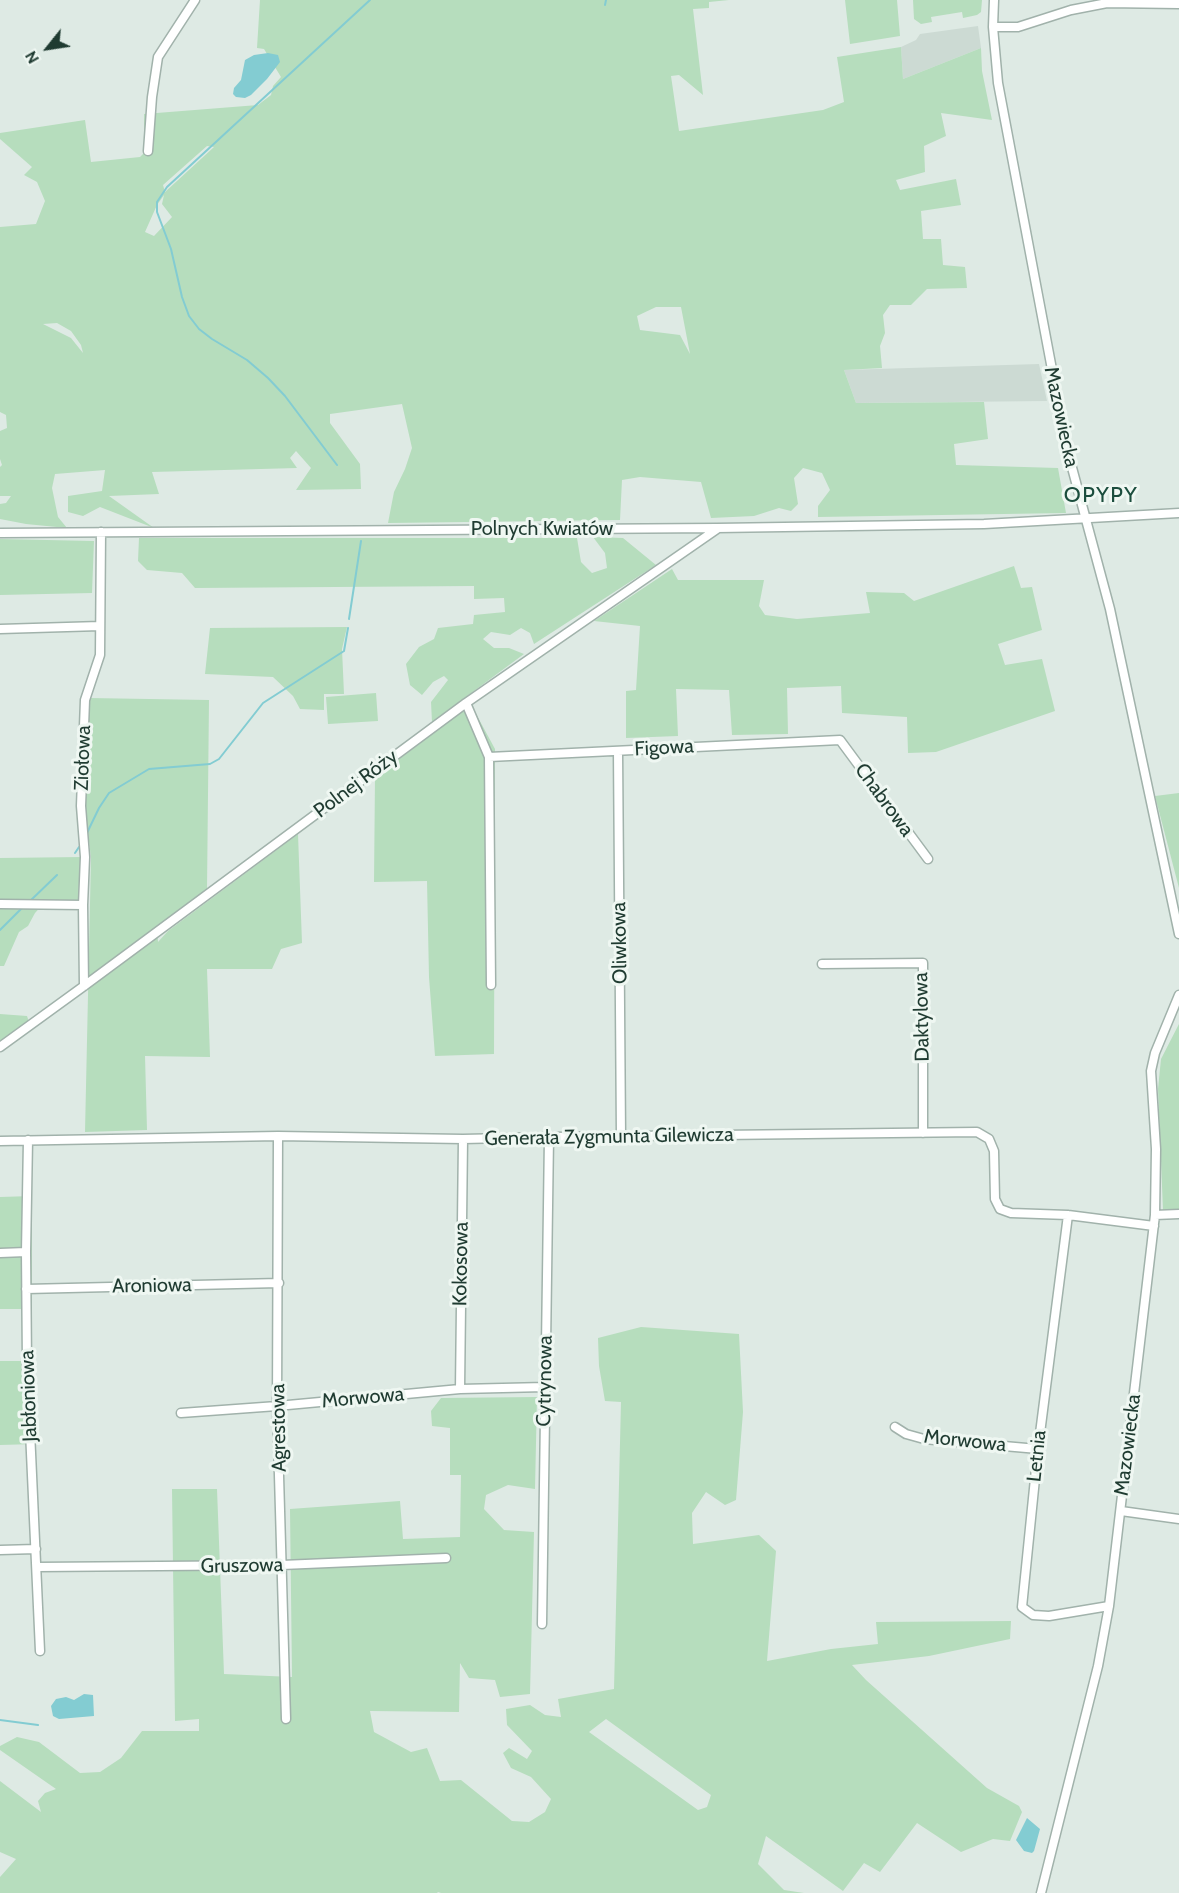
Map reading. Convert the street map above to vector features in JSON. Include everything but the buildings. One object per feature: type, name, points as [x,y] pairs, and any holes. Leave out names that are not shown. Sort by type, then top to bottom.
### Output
[{"type":"street","points":[[148,151],[158,57],[195,0]]},
{"type":"street","name":"Mazowiecka","points":[[994,0],[995,62],[1001,104],[1067,449],[1112,619],[1179,934]]},
{"type":"street","points":[[993,27],[1017,27],[1071,10],[1107,3],[1179,4]]},
{"type":"street","name":"Polnych Kwiatów","points":[[0,533],[984,524],[1179,513]]},
{"type":"street","name":"Polnej Róży","points":[[0,1047],[466,703],[717,528]]},
{"type":"street","name":"Ziołowa","points":[[84,986],[85,857],[81,806],[85,700],[100,655],[101,532]]},
{"type":"street","points":[[0,628],[100,626]]},
{"type":"street","points":[[466,703],[489,757],[492,986]]},
{"type":"street","name":"Figowa","points":[[489,757],[840,740]]},
{"type":"street","name":"Chabrowa","points":[[840,740],[928,859]]},
{"type":"street","name":"Oliwkowa","points":[[618,751],[621,1136]]},
{"type":"street","points":[[0,904],[84,905]]},
{"type":"street","name":"Daktylowa","points":[[822,963],[923,963],[923,1133]]},
{"type":"street","name":"Mazowiecka","points":[[1041,1893],[1098,1666],[1109,1606],[1155,1215],[1156,1159],[1151,1071],[1155,1053],[1179,995]]},
{"type":"street","name":"Generała Zygmunta Gilewicza","points":[[0,1141],[278,1136],[463,1139],[977,1132],[989,1139],[994,1151],[995,1199],[1000,1209],[1011,1213],[1068,1215],[1154,1226]]},
{"type":"street","name":"Agrestowa","points":[[278,1136],[278,1406],[286,1719]]},
{"type":"street","name":"Cytrynowa","points":[[542,1624],[549,1137]]},
{"type":"street","name":"Kokosowa","points":[[460,1389],[463,1139]]},
{"type":"street","name":"Jabłoniowa","points":[[28,1140],[27,1365],[40,1651]]},
{"type":"street","points":[[1155,1215],[1179,1214]]},
{"type":"street","name":"Letnia","points":[[1068,1215],[1038,1449],[1022,1607],[1033,1616],[1049,1616],[1109,1606]]},
{"type":"street","points":[[0,1253],[26,1252]]},
{"type":"street","name":"Aroniowa","points":[[26,1289],[279,1283]]},
{"type":"street","name":"Morwowa","points":[[181,1413],[460,1389],[545,1387]]},
{"type":"street","name":"Morwowa","points":[[895,1427],[906,1434],[924,1439],[1038,1449]]},
{"type":"street","points":[[1120,1511],[1179,1519]]},
{"type":"street","points":[[0,1550],[36,1549]]},
{"type":"street","name":"Gruszowa","points":[[37,1567],[282,1566],[446,1558]]},
{"type":"shaded area","points":[[978,26],[981,48],[903,79],[901,47],[916,40],[920,34]]},
{"type":"shaded area","points":[[1039,364],[1047,401],[856,403],[844,370]]},
{"type":"green space","points":[[260,0],[729,0],[709,2],[709,8],[693,9],[703,95],[679,75],[671,76],[679,131],[823,110],[844,102],[837,57],[901,47],[903,79],[981,48],[982,71],[992,120],[941,113],[946,136],[924,146],[925,172],[896,180],[900,190],[956,179],[961,205],[921,211],[923,239],[941,239],[943,265],[965,267],[967,288],[927,289],[911,305],[890,305],[883,315],[885,333],[880,346],[882,368],[844,370],[856,403],[984,402],[988,439],[954,444],[956,465],[1058,468],[1066,513],[818,517],[818,506],[830,490],[822,473],[803,468],[794,478],[798,504],[791,511],[779,508],[754,516],[711,518],[701,482],[640,477],[622,480],[620,520],[388,523],[394,492],[412,448],[402,404],[330,414],[330,423],[360,464],[361,489],[296,490],[311,468],[296,451],[290,458],[297,468],[152,472],[159,494],[109,496],[154,528],[100,507],[83,516],[68,512],[68,496],[102,491],[105,470],[55,474],[52,488],[58,517],[67,528],[0,519],[0,504],[6,503],[11,496],[0,496],[0,467],[2,465],[0,431],[7,428],[6,415],[0,412],[0,227],[36,224],[45,201],[37,182],[24,175],[32,167],[0,139],[0,133],[85,120],[91,162],[140,157],[144,153],[144,114],[258,105],[271,95],[273,86],[281,77],[264,49],[257,48]],"holes":[[[207,146],[214,147],[165,192],[163,185]],[[164,195],[162,204],[172,217],[154,236],[145,232]],[[656,307],[681,307],[690,354],[680,335],[640,330],[637,316]],[[57,323],[71,331],[81,345],[83,353],[71,338],[43,324]]]},
{"type":"green space","points":[[845,0],[897,0],[900,36],[850,44]]},
{"type":"green space","points":[[913,0],[982,0],[981,12],[963,18],[962,12],[931,17],[932,22],[921,24],[914,19]]},
{"type":"green space","points":[[593,537],[623,538],[656,565],[534,644],[530,633],[521,628],[510,635],[491,632],[483,639],[494,648],[509,648],[524,654],[432,722],[431,702],[448,680],[444,676],[433,682],[422,695],[410,685],[406,664],[419,647],[434,639],[438,628],[473,624],[474,615],[505,612],[504,598],[474,599],[474,586],[195,588],[182,573],[147,570],[138,561],[139,538],[577,538],[581,562],[592,573],[607,568],[605,553]]},
{"type":"green space","points":[[0,539],[94,541],[92,593],[0,595]]},
{"type":"green space","points":[[1014,566],[1021,588],[1032,587],[1042,630],[998,644],[1005,665],[1042,659],[1055,711],[936,752],[908,753],[907,717],[842,713],[841,686],[787,688],[788,734],[732,735],[729,690],[676,689],[678,736],[626,738],[626,691],[636,690],[640,626],[594,621],[672,569],[678,580],[764,580],[759,606],[765,615],[797,619],[870,613],[866,592],[904,593],[914,601]]},
{"type":"green space","points":[[347,627],[342,649],[344,694],[324,694],[324,710],[300,709],[293,696],[273,677],[205,674],[210,628]]},
{"type":"green space","points":[[376,693],[378,721],[328,724],[326,697]]},
{"type":"green space","points":[[89,698],[209,700],[207,889],[157,927],[158,942],[168,931],[298,834],[302,943],[281,949],[272,969],[207,969],[210,1057],[145,1056],[147,1130],[85,1132],[91,858],[85,808]]},
{"type":"green space","points":[[462,712],[475,712],[495,749],[494,1054],[435,1056],[429,977],[427,881],[374,882],[375,777]]},
{"type":"green space","points":[[1179,793],[1179,888],[1155,796]]},
{"type":"green space","points":[[82,857],[80,901],[47,900],[35,913],[28,926],[19,932],[4,966],[0,966],[0,858]]},
{"type":"green space","points":[[0,1014],[27,1016],[29,1022],[0,1041]]},
{"type":"green space","points":[[1179,1024],[1179,1210],[1163,1210],[1158,1089],[1161,1059]]},
{"type":"green space","points":[[32,1196],[32,1309],[0,1309],[0,1197]]},
{"type":"green space","points":[[641,1327],[739,1334],[743,1412],[736,1500],[725,1505],[706,1492],[692,1513],[693,1544],[759,1535],[776,1551],[767,1661],[831,1649],[878,1644],[876,1622],[1011,1621],[1010,1639],[929,1656],[852,1665],[987,1788],[1019,1806],[1022,1812],[1010,1841],[993,1839],[961,1852],[917,1823],[880,1872],[864,1863],[843,1891],[766,1836],[758,1864],[784,1890],[804,1893],[0,1893],[0,1877],[16,1859],[0,1852],[0,1781],[41,1812],[38,1801],[45,1793],[56,1789],[0,1750],[0,1746],[17,1737],[39,1742],[80,1773],[100,1772],[121,1758],[142,1731],[199,1731],[199,1719],[175,1721],[172,1489],[217,1489],[224,1674],[292,1677],[290,1509],[400,1501],[403,1539],[460,1537],[461,1475],[450,1475],[450,1428],[432,1426],[431,1411],[441,1398],[537,1397],[535,1489],[508,1485],[486,1495],[484,1509],[504,1530],[534,1532],[530,1694],[500,1697],[495,1680],[469,1678],[460,1663],[459,1712],[370,1711],[374,1732],[411,1752],[427,1748],[440,1781],[461,1780],[512,1821],[529,1822],[545,1812],[551,1799],[531,1777],[511,1768],[503,1753],[509,1748],[527,1759],[532,1751],[507,1725],[506,1709],[530,1705],[545,1715],[561,1717],[558,1699],[614,1689],[621,1402],[605,1401],[599,1366],[598,1338]],"holes":[[[606,1719],[711,1795],[707,1807],[698,1810],[589,1732]]]},
{"type":"green space","points":[[0,1361],[33,1361],[35,1444],[0,1445]]},
{"type":"water","points":[[268,53],[278,55],[280,62],[251,95],[245,98],[236,97],[233,94],[234,88],[241,80],[245,60],[254,55]]},
{"type":"water","points":[[84,1694],[93,1695],[94,1716],[59,1719],[53,1716],[51,1706],[56,1699],[66,1697],[74,1700]]},
{"type":"water","points":[[1027,1818],[1040,1829],[1032,1853],[1024,1851],[1016,1840]]},
{"type":"waterway","points":[[337,465],[285,396],[268,378],[247,360],[199,329],[189,316],[182,297],[171,249],[157,212],[157,202],[167,187],[370,0]]},
{"type":"waterway","points":[[605,5],[606,0]]},
{"type":"waterway","points":[[349,619],[361,541]]},
{"type":"waterway","points":[[86,835],[109,793],[149,769],[210,764],[219,759],[263,703],[344,651],[348,628]]},
{"type":"waterway","points":[[75,853],[79,847]]},
{"type":"waterway","points":[[29,902],[57,875]]},
{"type":"waterway","points":[[0,930],[23,907]]},
{"type":"waterway","points":[[0,1720],[38,1725]]},
{"type":"district","name":"OPYPY","points":[[1101,496]]}]
